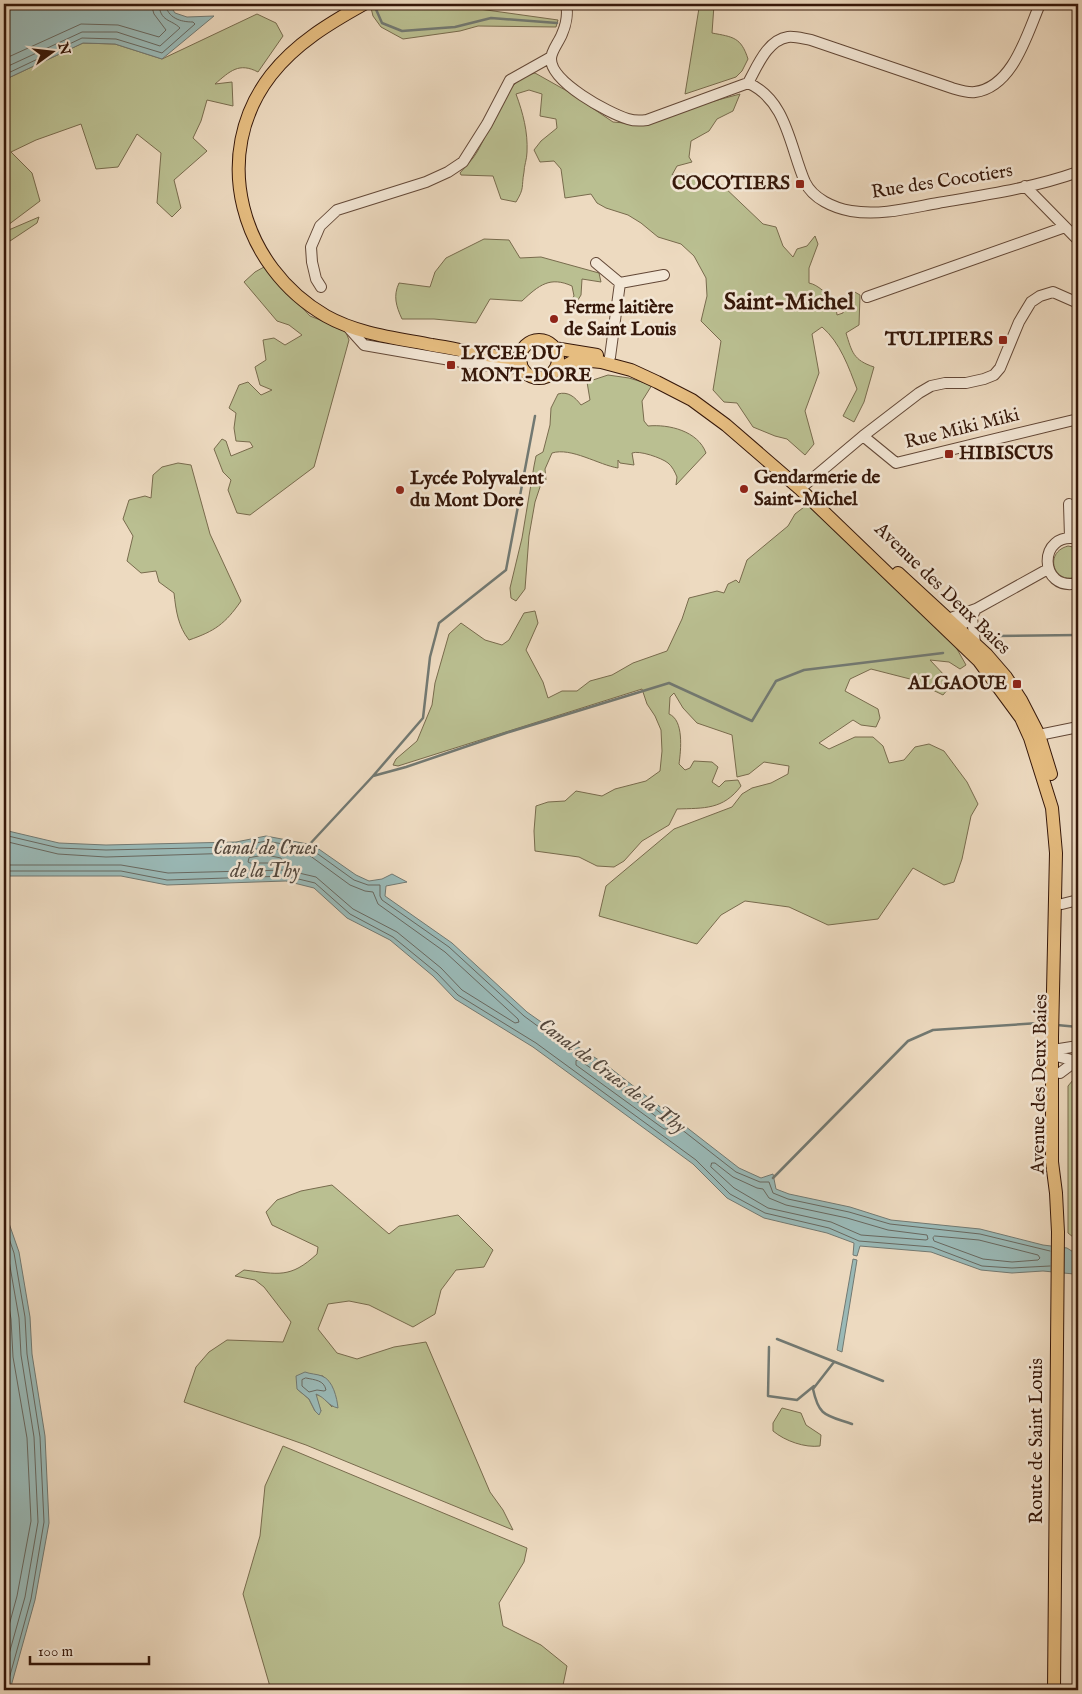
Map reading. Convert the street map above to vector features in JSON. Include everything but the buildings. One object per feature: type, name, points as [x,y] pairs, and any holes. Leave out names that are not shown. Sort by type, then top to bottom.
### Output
[{"type":"main road","name":"Avenue des Deux Baies","points":[[364,4],[310,37],[282,62],[251,109],[240,156],[240,189],[249,227],[261,251],[280,278],[303,300],[328,317],[345,324],[379,335],[510,358],[522,366],[527,374],[537,378],[548,376],[572,362],[591,360],[631,370],[692,400],[802,487],[974,643],[1006,677],[1021,700],[1034,736],[1049,768],[1057,802],[1062,865],[1057,1016]]},
{"type":"main road","name":"Avenue des Deux Baies","points":[[423,343],[471,349],[524,349],[538,340],[550,344],[554,348],[610,358],[654,372],[695,394],[757,442],[907,593],[979,661],[1034,736],[1052,808],[1055,845],[1057,1016],[1052,1162],[1056,1193]]},
{"type":"main road","points":[[552,373],[558,363],[554,348]]},
{"type":"main road","points":[[522,366],[521,354],[524,349]]},
{"type":"main road","name":"Avenue des Deux Baies","points":[[1056,1193],[1060,1073],[1057,1046]]},
{"type":"main road","name":"Route de Saint Louis","points":[[1054,1690],[1058,1232],[1056,1193]]},
{"type":"street","points":[[321,288],[316,279],[311,246],[320,226],[337,210],[426,182],[448,172],[463,162],[510,80],[551,57],[562,34],[566,19],[566,4]]},
{"type":"street","points":[[551,57],[554,71],[596,105],[638,121],[656,117],[748,83],[763,56],[773,44],[783,38],[793,37],[811,40],[952,88],[974,92],[991,87],[1010,70],[1040,4]]},
{"type":"street","name":"Rue des Cocotiers","points":[[748,83],[764,91],[774,102],[785,125],[805,182],[811,192],[836,207],[852,211],[882,212],[1009,191],[1078,172]]},
{"type":"street","points":[[1025,186],[1078,240]]},
{"type":"street","points":[[867,298],[1065,227]]},
{"type":"street","points":[[596,263],[620,284]]},
{"type":"street","points":[[620,284],[664,275]]},
{"type":"street","points":[[610,358],[620,284]]},
{"type":"street","points":[[802,487],[911,398],[931,386],[945,383],[966,383],[994,375],[1000,368],[1019,322],[1031,302],[1040,296],[1053,292],[1078,303]]},
{"type":"street","points":[[345,324],[356,339],[364,345],[479,365],[522,366]]},
{"type":"street","name":"Rue Miki Miki","points":[[863,436],[896,463],[1078,419]]},
{"type":"street","points":[[1069,504],[1074,538],[1056,542],[1048,554],[1048,569],[1058,581],[1065,584],[1078,583]]},
{"type":"street","points":[[907,593],[917,597],[947,624],[964,625],[974,613],[1048,569]]},
{"type":"street","points":[[974,613],[974,643]]},
{"type":"street","points":[[1034,736],[1078,727]]},
{"type":"street","points":[[1062,904],[1078,900]]},
{"type":"street","points":[[1057,1046],[1078,1046]]},
{"type":"street","points":[[1057,1046],[1077,1060],[1060,1073]]},
{"type":"green space","points":[[379,4],[470,4],[472,8],[558,20],[556,27],[478,26],[460,31],[403,39],[381,27],[373,16],[371,8]]},
{"type":"green space","points":[[714,5],[712,33],[735,39],[742,46],[748,59],[742,71],[736,77],[685,94],[699,8]]},
{"type":"green space","points":[[257,14],[276,23],[283,36],[258,72],[245,68],[235,69],[215,84],[232,82],[233,106],[207,100],[201,121],[193,138],[207,151],[174,180],[181,208],[172,217],[157,203],[161,153],[137,134],[118,167],[96,169],[81,124],[36,140],[11,152],[32,173],[40,201],[4,228],[4,80],[83,43],[115,44],[162,59]]},
{"type":"green space","points":[[535,73],[567,91],[613,122],[647,125],[703,104],[740,94],[733,111],[717,119],[709,131],[691,141],[689,157],[692,162],[677,166],[672,175],[687,175],[709,185],[721,184],[763,224],[776,227],[783,246],[793,257],[797,249],[807,246],[815,236],[818,244],[809,268],[809,283],[835,299],[837,315],[843,313],[845,302],[853,291],[860,295],[859,325],[846,333],[857,358],[874,367],[864,402],[854,422],[843,416],[857,389],[839,348],[822,327],[812,334],[819,373],[805,411],[814,444],[805,455],[787,439],[753,427],[737,403],[724,402],[713,390],[721,341],[701,321],[707,296],[706,278],[694,256],[681,244],[658,237],[628,215],[597,203],[591,194],[565,198],[561,169],[554,161],[540,162],[534,150],[541,141],[557,128],[556,119],[540,116],[542,94],[529,90],[516,94],[527,137],[527,155],[521,193],[516,202],[501,199],[493,176],[461,175],[460,173],[479,148],[498,108],[506,96],[514,85],[524,77]]},
{"type":"green space","points":[[39,217],[37,223],[4,245],[4,232]]},
{"type":"green space","points":[[484,239],[509,240],[520,258],[541,257],[599,273],[601,282],[582,279],[581,295],[573,308],[568,304],[574,296],[572,286],[551,282],[534,290],[522,301],[490,299],[476,323],[434,319],[402,319],[396,301],[399,283],[430,287],[435,272],[446,258]]},
{"type":"green space","points":[[264,267],[310,316],[345,330],[349,340],[314,467],[250,515],[237,513],[228,490],[231,480],[223,472],[214,449],[222,439],[226,441],[231,456],[253,447],[250,442],[236,441],[234,428],[236,413],[229,408],[239,385],[248,382],[261,395],[272,390],[260,385],[255,367],[266,360],[263,340],[274,338],[285,345],[302,335],[289,325],[277,321],[244,282]]},
{"type":"green space","points":[[608,375],[629,378],[652,385],[642,401],[644,421],[648,426],[665,426],[690,434],[697,439],[706,453],[676,485],[677,477],[669,464],[661,459],[645,454],[632,453],[634,465],[620,463],[618,460],[618,468],[568,452],[552,453],[545,469],[546,480],[542,481],[535,502],[529,536],[525,589],[516,601],[511,598],[510,588],[522,538],[536,456],[543,452],[550,425],[551,408],[558,394],[565,393],[571,395],[581,405],[590,400],[587,382]]},
{"type":"green space","points":[[178,463],[191,465],[210,534],[241,601],[230,616],[219,626],[189,640],[180,624],[174,593],[159,582],[156,571],[141,573],[127,561],[133,536],[123,519],[129,500],[145,496],[151,498],[153,475],[162,467]]},
{"type":"green space","points":[[808,504],[953,642],[966,665],[960,669],[949,662],[930,660],[946,677],[948,689],[943,695],[910,679],[871,669],[850,679],[845,691],[878,709],[880,718],[876,727],[861,725],[853,720],[819,743],[829,749],[855,737],[873,737],[883,746],[889,763],[904,760],[915,747],[929,744],[944,751],[967,782],[978,804],[971,816],[962,859],[954,882],[944,885],[913,868],[878,919],[828,925],[789,907],[745,901],[721,915],[697,944],[599,916],[606,886],[674,829],[732,807],[742,794],[752,788],[771,783],[788,774],[789,766],[764,762],[749,774],[737,777],[732,735],[697,723],[683,708],[674,693],[670,697],[669,714],[674,717],[679,729],[681,744],[679,764],[685,770],[690,768],[694,761],[712,762],[718,767],[712,782],[719,787],[725,781],[738,780],[741,786],[727,800],[720,804],[704,808],[677,809],[669,825],[642,841],[624,861],[614,867],[597,866],[579,857],[535,851],[536,806],[548,802],[565,801],[576,791],[602,796],[615,789],[646,781],[660,771],[662,751],[661,730],[647,704],[642,689],[398,766],[393,765],[396,759],[417,741],[432,705],[435,683],[449,634],[461,623],[485,640],[502,645],[509,640],[524,613],[535,611],[538,623],[526,650],[543,682],[548,698],[562,691],[577,691],[590,681],[612,675],[633,663],[667,651],[682,619],[689,598],[717,591],[724,593],[728,584],[736,580],[739,583],[747,560],[788,526],[795,514]]},
{"type":"green space","points":[[1068,546],[1078,548],[1078,576],[1070,578],[1063,577],[1058,573],[1054,561],[1055,555]]},
{"type":"green space","points":[[1078,1074],[1078,1241],[1068,1233],[1068,1086]]},
{"type":"green space","points":[[332,1185],[389,1234],[399,1226],[458,1215],[493,1250],[484,1267],[456,1270],[441,1290],[435,1314],[413,1327],[369,1305],[349,1301],[328,1304],[318,1329],[337,1353],[357,1359],[394,1347],[426,1342],[490,1492],[503,1510],[513,1530],[306,1445],[184,1402],[196,1367],[209,1352],[227,1340],[283,1342],[291,1322],[264,1287],[255,1280],[235,1276],[244,1270],[275,1273],[291,1271],[299,1268],[317,1254],[318,1247],[272,1225],[266,1212],[277,1200],[301,1191]],"holes":[[[315,1375],[323,1376],[330,1385],[332,1407],[323,1397],[315,1394],[321,1411],[315,1411],[309,1399],[297,1389]]]},
{"type":"green space","points":[[782,1408],[801,1413],[806,1425],[821,1435],[820,1446],[795,1443],[773,1431],[773,1423]]},
{"type":"green space","points":[[283,1446],[527,1548],[524,1562],[499,1603],[503,1626],[541,1645],[567,1666],[562,1690],[271,1690],[243,1594],[260,1536],[265,1486]]},
{"type":"water","points":[[4,4],[169,4],[175,13],[187,17],[214,16],[162,59],[115,44],[83,43],[4,80]]},
{"type":"water","name":"Canal de Crues de la Thy","points":[[4,830],[59,843],[106,845],[236,842],[266,836],[313,845],[356,875],[369,881],[382,879],[392,874],[407,882],[386,886],[385,896],[452,943],[527,1012],[605,1064],[739,1168],[761,1178],[773,1174],[776,1189],[789,1194],[850,1207],[891,1220],[980,1229],[1043,1245],[1067,1248],[1078,1255],[1078,1280],[1074,1274],[1043,1271],[1012,1273],[981,1270],[931,1252],[860,1246],[857,1256],[853,1255],[854,1243],[827,1233],[764,1218],[727,1198],[693,1164],[533,1047],[455,999],[433,976],[390,940],[347,918],[314,888],[286,881],[167,885],[121,876],[4,876]]},
{"type":"water","points":[[4,1209],[19,1252],[30,1317],[32,1354],[45,1436],[49,1523],[35,1600],[10,1690],[4,1690]]},
{"type":"water","points":[[853,1259],[857,1260],[842,1352],[837,1350]]},
{"type":"water","points":[[305,1372],[322,1376],[329,1381],[332,1385],[338,1408],[332,1406],[316,1394],[321,1411],[319,1415],[315,1411],[309,1399],[297,1389],[296,1376]]},
{"type":"waterway","points":[[322,4],[331,4]]},
{"type":"waterway","points":[[375,7],[382,23],[402,31],[455,27],[491,18],[557,23]]},
{"type":"waterway","points":[[373,776],[423,718],[430,657],[439,623],[506,570],[535,416]]},
{"type":"waterway","points":[[994,636],[1078,635]]},
{"type":"waterway","points":[[308,846],[373,776],[669,683],[752,721],[776,681],[804,670],[943,653]]},
{"type":"waterway","points":[[773,1178],[908,1041],[933,1030],[1039,1023],[1049,1024]]},
{"type":"waterway","points":[[1057,1025],[1078,1027]]},
{"type":"waterway","points":[[777,1339],[883,1381]]},
{"type":"waterway","points":[[769,1347],[768,1396],[797,1400],[814,1386]]},
{"type":"waterway","points":[[834,1362],[813,1389],[815,1398],[825,1414],[852,1424]]},
{"type":"place","name":"COCOTIERS","points":[[800,184]]},
{"type":"place","name":"Ferme laitière de Saint Louis","points":[[554,319]]},
{"type":"place","name":"TULIPIERS","points":[[1003,340]]},
{"type":"place","name":"LYCEE DU MONT-DORE","points":[[451,365]]},
{"type":"place","name":"HIBISCUS","points":[[949,454]]},
{"type":"place","name":"Gendarmerie de Saint-Michel","points":[[744,489]]},
{"type":"place","name":"Lycée Polyvalent du Mont Dore","points":[[400,490]]},
{"type":"place","name":"ALGAOUE","points":[[1017,684]]},
{"type":"district","name":"Saint-Michel","points":[[789,302]]}]
